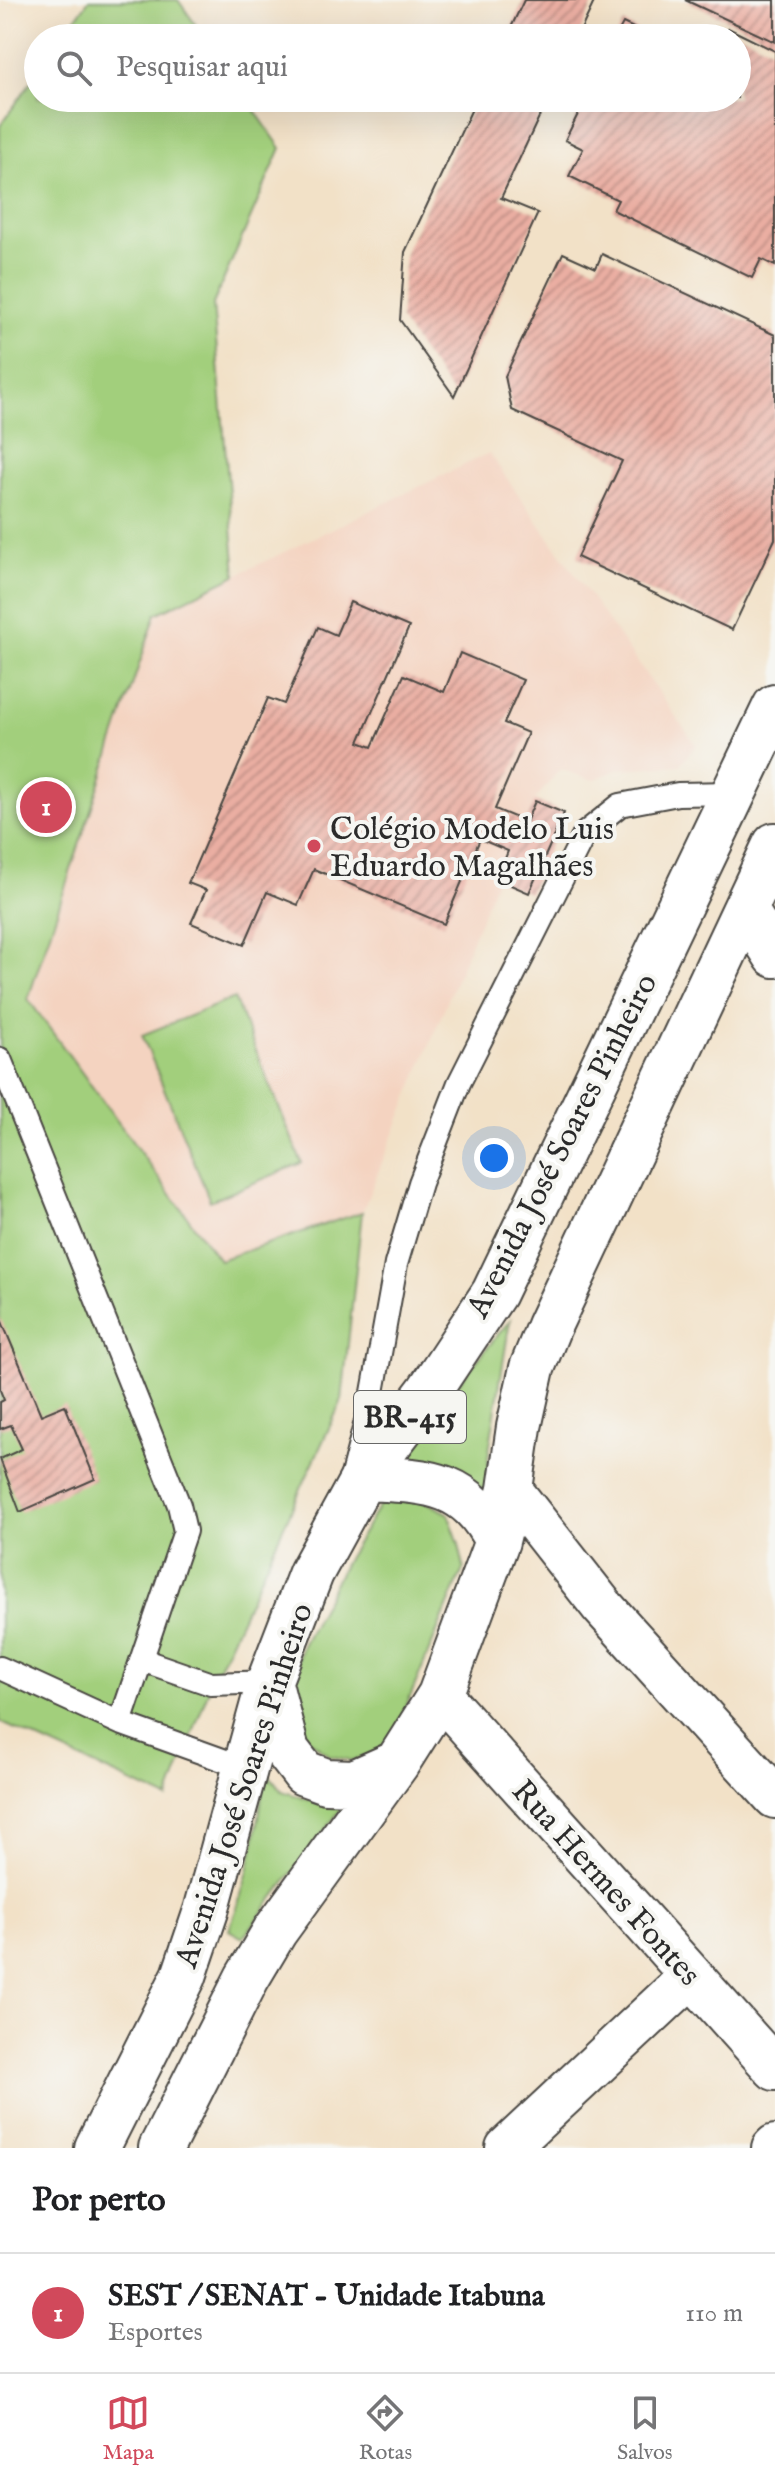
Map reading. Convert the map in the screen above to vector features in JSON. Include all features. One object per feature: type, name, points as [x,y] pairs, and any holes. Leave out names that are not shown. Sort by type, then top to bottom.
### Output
[{"type":"main road","name":"Avenida José Soares Pinheiro","points":[[97,2148],[184,1976],[206,1911],[269,1682],[311,1573],[363,1478],[429,1391],[494,1293],[775,707]]},
{"type":"main road","name":"Avenida José Soares Pinheiro","points":[[161,2148],[247,1978],[275,1931],[397,1763],[440,1695],[497,1541],[510,1489],[532,1368],[543,1340],[775,845]]},
{"type":"main road","points":[[363,1478],[414,1480],[456,1494],[485,1517],[497,1541]]},
{"type":"main road","points":[[269,1682],[287,1751],[304,1773],[326,1781],[354,1782],[397,1763]]},
{"type":"street","points":[[745,908],[775,956]]},
{"type":"street","points":[[510,1489],[602,1606],[775,1797]]},
{"type":"street","name":"Rua Hermes Fontes","points":[[440,1695],[775,2069]]},
{"type":"street","points":[[507,2148],[691,1976]]},
{"type":"lane","points":[[340,1522],[372,1398],[396,1264],[420,1183],[459,1083],[585,833],[620,805],[678,794],[733,793]]},
{"type":"lane","points":[[0,1059],[185,1531],[120,1723]]},
{"type":"lane","points":[[142,1660],[211,1684],[269,1682]]},
{"type":"lane","points":[[0,1668],[120,1723],[245,1768]]},
{"type":"shaded area","name":"Colégio Modelo Luis Eduardo Magalhães","points":[[489,453],[696,745],[680,765],[619,769],[593,780],[560,769],[535,800],[564,813],[529,893],[496,880],[362,1212],[219,1260],[28,999],[156,614]]},
{"type":"green space","points":[[89,0],[178,0],[195,24],[72,24]]},
{"type":"green space","points":[[24,92],[24,112],[256,112],[281,148],[213,304],[236,575],[156,614],[28,999],[219,1260],[362,1212],[342,1400],[211,1684],[168,1799],[0,1722],[0,126]]},
{"type":"green space","points":[[234,998],[302,1163],[210,1201],[142,1035]]},
{"type":"green space","points":[[510,1320],[488,1457],[491,1498],[470,1479],[443,1463],[404,1460],[438,1408]]},
{"type":"green space","points":[[383,1500],[422,1500],[448,1513],[464,1567],[398,1726],[378,1752],[354,1761],[330,1756],[301,1733],[288,1703],[301,1647],[348,1557]]},
{"type":"green space","points":[[265,1770],[282,1791],[309,1800],[344,1805],[243,1938],[229,1930],[253,1852]]},
{"type":"building","points":[[524,0],[595,0],[584,24],[513,24]]},
{"type":"building","points":[[685,0],[775,0],[775,42],[751,31],[751,24],[736,24]]},
{"type":"building","points":[[751,39],[775,51],[775,266],[761,259],[752,278],[613,210],[618,200],[569,176],[583,149],[565,140],[579,112],[751,112]]},
{"type":"building","points":[[470,112],[541,112],[501,198],[538,213],[454,396],[400,320],[405,252]]},
{"type":"building","points":[[563,253],[596,268],[602,254],[775,335],[775,539],[732,630],[577,557],[622,461],[512,410],[505,376]]},
{"type":"building","points":[[350,602],[409,627],[359,742],[372,747],[404,675],[444,692],[460,653],[523,680],[504,723],[528,733],[495,809],[526,822],[535,801],[564,813],[529,893],[497,879],[508,851],[480,839],[444,924],[314,869],[298,905],[267,892],[244,945],[191,923],[206,890],[188,883],[268,698],[284,704],[318,627],[336,635]]},
{"type":"building","points":[[0,1317],[41,1415],[65,1405],[95,1479],[20,1512],[0,1459],[22,1449],[11,1425],[0,1429],[0,1402],[4,1400],[0,1390]]},
{"type":"place","name":"SEST / SENAT - Unidade Itabuna","points":[[46,807]]},
{"type":"place","name":"Colégio Modelo Luis Eduardo Magalhães","points":[[314,846]]}]
